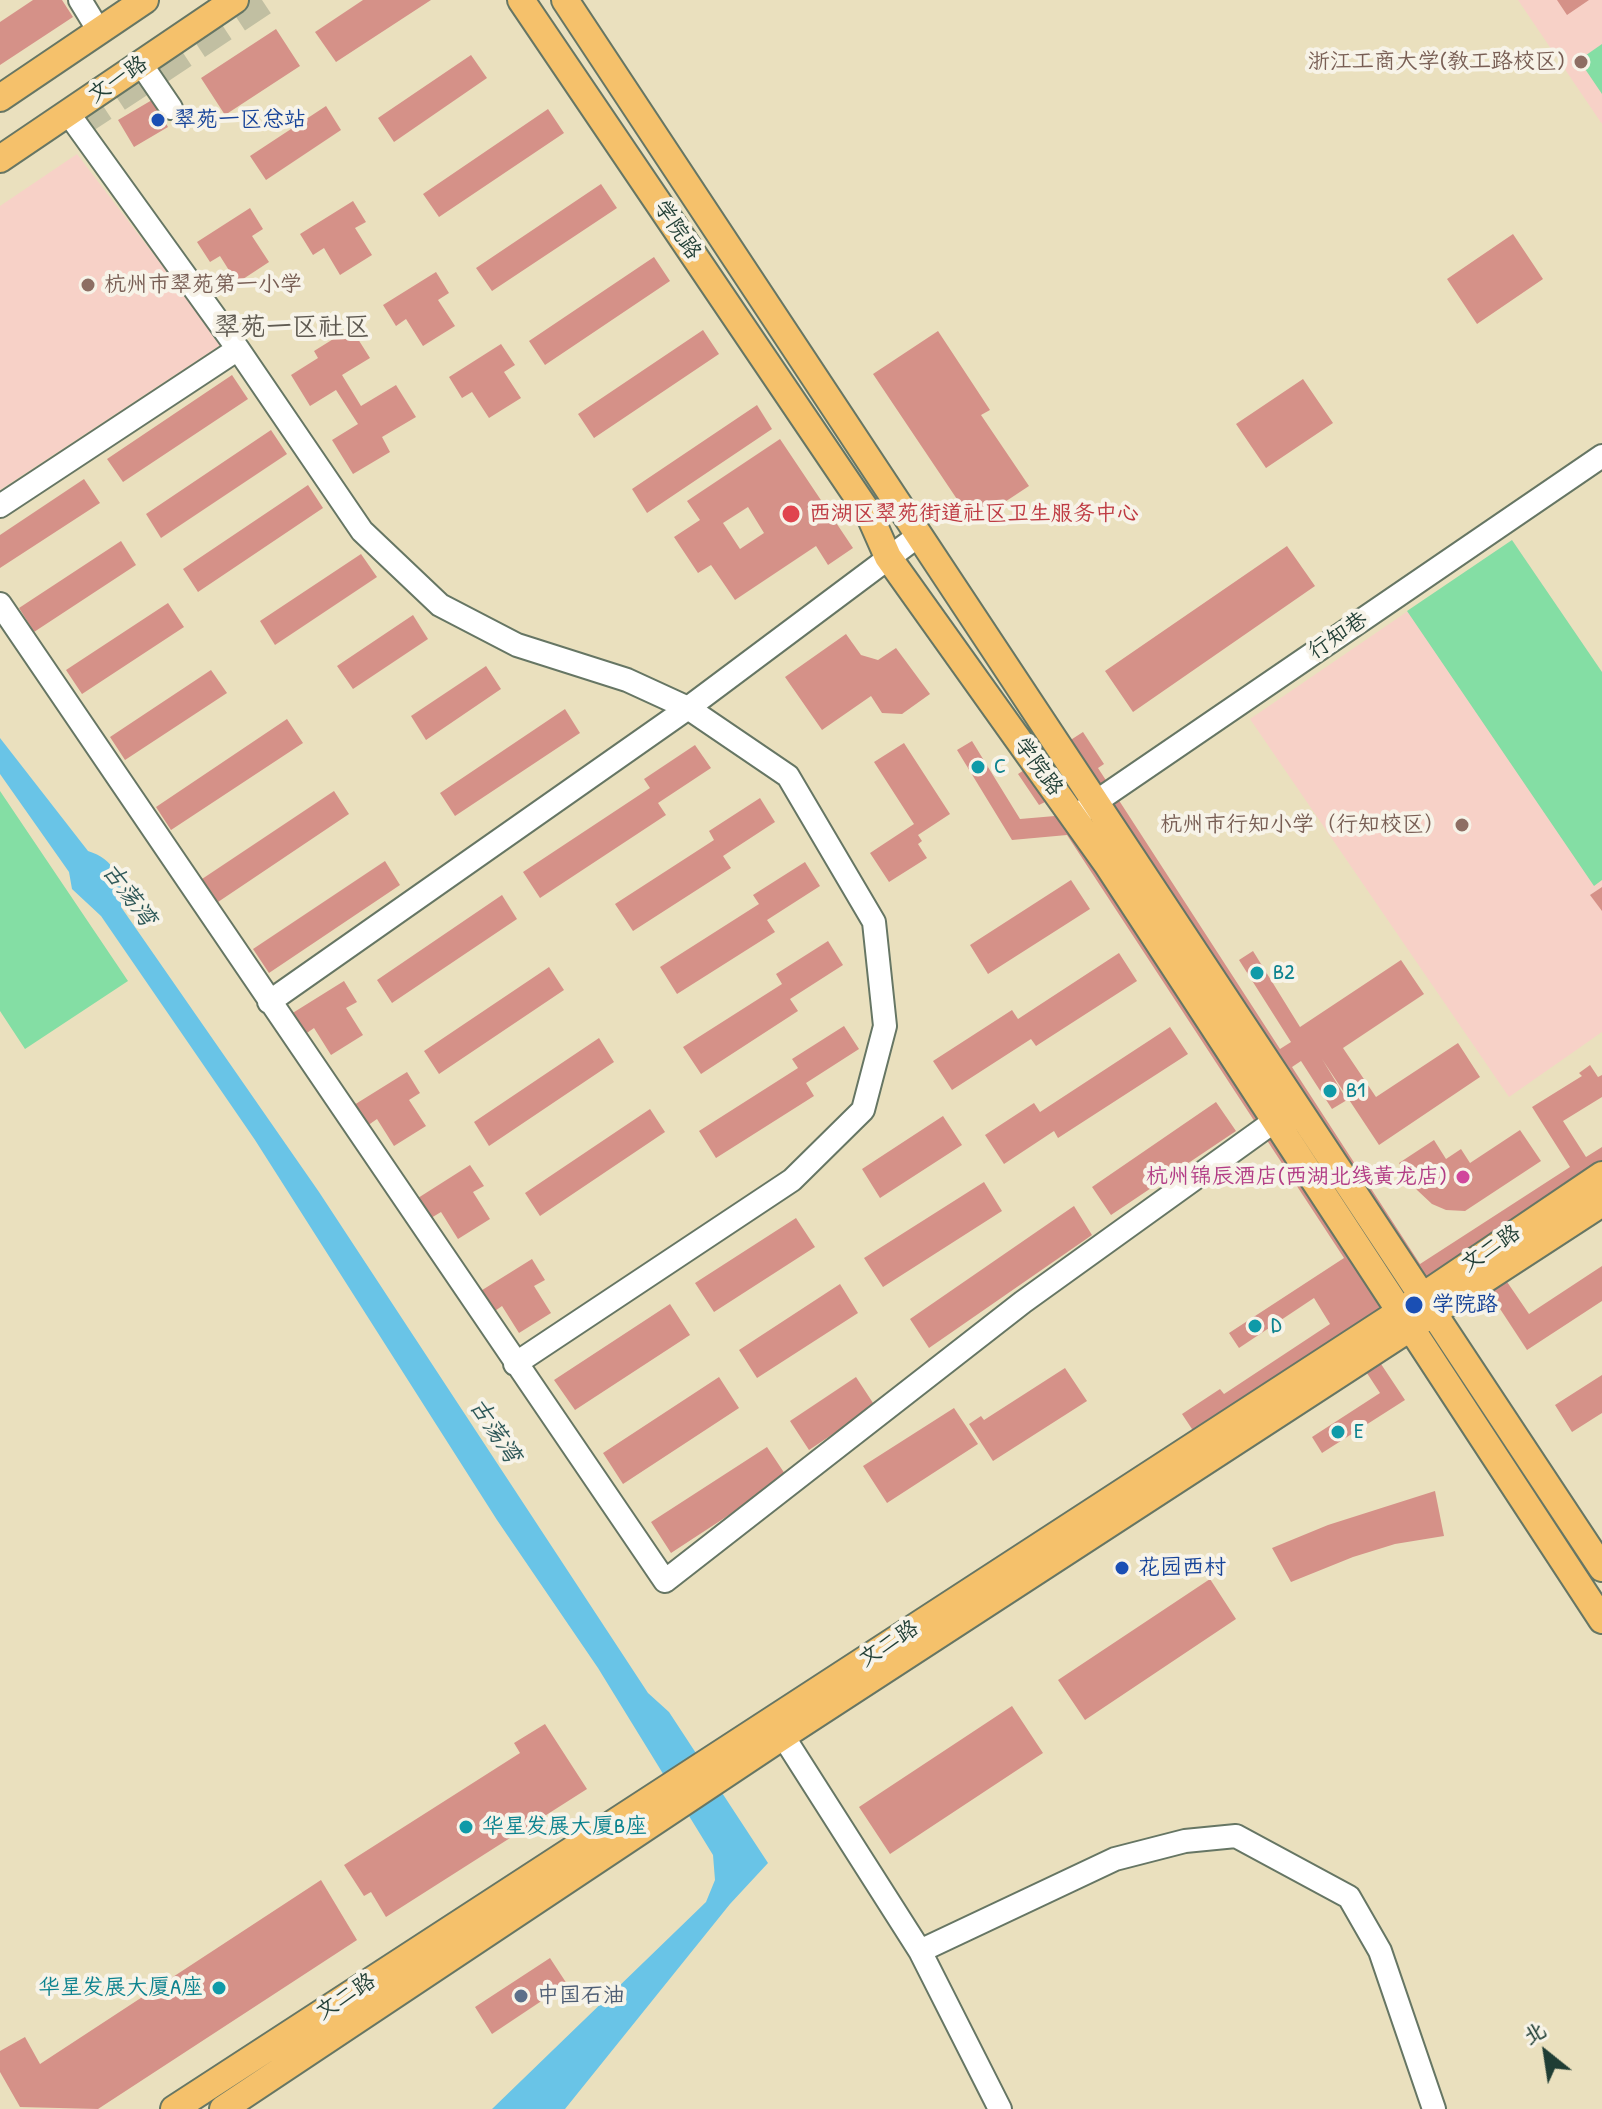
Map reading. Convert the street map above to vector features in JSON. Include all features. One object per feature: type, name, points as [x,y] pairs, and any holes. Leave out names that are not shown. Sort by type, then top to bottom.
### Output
[{"type":"main road","points":[[0,98],[145,0]]},
{"type":"main road","name":"文一路","points":[[0,159],[235,0]]},
{"type":"main road","name":"学院路","points":[[521,0],[869,514],[888,557],[1073,817],[1276,1120],[1602,1568]]},
{"type":"main road","name":"学院路","points":[[565,0],[1095,802],[1416,1313],[1602,1620]]},
{"type":"main road","name":"文二路","points":[[717,1768],[783,1736],[1416,1313],[1602,1175]]},
{"type":"main road","name":"文二路","points":[[223,2109],[717,1768],[1416,1313],[1602,1203]]},
{"type":"main road","name":"文二路","points":[[174,2109],[668,1801]]},
{"type":"street","points":[[80,0],[99,31]]},
{"type":"street","points":[[141,64],[171,108]]},
{"type":"street","points":[[68,113],[238,349],[362,531],[440,605],[517,645],[627,680],[688,708],[788,776],[874,922],[885,1026],[863,1110],[792,1180],[515,1364]]},
{"type":"street","points":[[0,506],[238,349]]},
{"type":"street","name":"行知巷","points":[[1073,817],[1602,456]]},
{"type":"street","points":[[269,1002],[688,708],[918,536]]},
{"type":"street","points":[[0,604],[665,1581],[1023,1302],[1276,1120]]},
{"type":"street","points":[[783,1736],[920,1951],[1000,2109]]},
{"type":"street","points":[[920,1951],[1115,1859],[1185,1841],[1236,1836],[1349,1897],[1380,1951],[1434,2100],[1434,2109]]},
{"type":"shaded area","name":"浙江工商大学(教工路校区)","points":[[1518,0],[1602,0],[1602,124]]},
{"type":"shaded area","name":"杭州市翠苑第一小学","points":[[77,154],[222,344],[0,490],[0,206]]},
{"type":"shaded area","name":"杭州市行知小学（行知校区）","points":[[1512,540],[1602,672],[1602,1032],[1509,1097],[1250,719]]},
{"type":"green space","points":[[1602,44],[1602,94],[1579,60]]},
{"type":"green space","points":[[1512,540],[1602,672],[1602,880],[1594,886],[1407,611]]},
{"type":"green space","points":[[0,791],[128,981],[25,1049],[0,1011]]},
{"type":"water","points":[[0,738],[88,851],[111,865],[121,888],[121,907],[319,1192],[648,1693],[669,1712],[768,1863],[730,1904],[565,2109],[492,2109],[706,1902],[715,1880],[713,1855],[598,1668],[497,1520],[255,1140],[101,916],[72,889],[69,872],[0,774]]},
{"type":"building","points":[[33,0],[62,0],[73,17],[0,65],[0,22]]},
{"type":"building","points":[[363,0],[431,0],[336,62],[315,32]]},
{"type":"building","points":[[1557,0],[1589,0],[1567,15]]},
{"type":"building","points":[[276,29],[300,66],[225,115],[201,78]]},
{"type":"building","points":[[471,55],[487,78],[394,142],[378,118]]},
{"type":"building","points":[[152,100],[168,127],[134,147],[118,120]]},
{"type":"building","points":[[326,106],[341,130],[266,180],[250,156]]},
{"type":"building","points":[[548,109],[564,133],[439,217],[423,194]]},
{"type":"building","points":[[601,184],[617,208],[492,291],[476,268]]},
{"type":"building","points":[[353,201],[366,222],[355,228],[372,255],[340,275],[324,248],[313,255],[300,234]]},
{"type":"building","points":[[250,208],[263,229],[252,236],[269,262],[237,283],[220,256],[210,262],[197,242]]},
{"type":"building","points":[[1513,234],[1543,279],[1477,324],[1447,279]]},
{"type":"building","points":[[654,257],[670,281],[545,365],[529,341]]},
{"type":"building","points":[[436,272],[449,293],[438,300],[455,326],[423,346],[406,319],[396,326],[383,305]]},
{"type":"building","points":[[351,328],[370,358],[342,375],[361,406],[396,385],[416,417],[382,437],[390,452],[353,474],[332,440],[358,424],[336,390],[310,406],[291,375],[318,358],[314,351]]},
{"type":"building","points":[[703,330],[719,354],[594,438],[578,414]]},
{"type":"building","points":[[938,331],[990,410],[981,415],[1029,486],[973,523],[873,374]]},
{"type":"building","points":[[501,344],[515,365],[504,372],[521,398],[489,418],[472,392],[462,398],[449,377]]},
{"type":"building","points":[[232,375],[248,399],[123,482],[107,459]]},
{"type":"building","points":[[1303,379],[1333,423],[1266,468],[1236,424]]},
{"type":"building","points":[[757,405],[772,429],[647,513],[632,489]]},
{"type":"building","points":[[271,430],[287,454],[161,538],[146,514]]},
{"type":"building","name":"西湖区翠苑街道社区卫生服务中心","points":[[780,439],[853,548],[828,565],[816,546],[735,600],[711,565],[698,573],[674,537],[700,520],[687,501]],"holes":[[[748,507],[764,533],[740,549],[723,523]]]},
{"type":"building","points":[[84,479],[100,503],[0,568],[0,535]]},
{"type":"building","points":[[308,485],[323,508],[198,592],[183,569]]},
{"type":"building","points":[[121,541],[136,565],[34,632],[19,608]]},
{"type":"building","points":[[1287,546],[1315,586],[1133,712],[1105,671]]},
{"type":"building","points":[[361,554],[377,577],[275,645],[260,621]]},
{"type":"building","points":[[168,603],[184,627],[82,694],[66,670]]},
{"type":"building","points":[[413,615],[428,639],[353,689],[337,666]]},
{"type":"building","points":[[846,634],[861,655],[878,660],[896,648],[930,694],[902,714],[882,713],[871,696],[822,730],[785,677]]},
{"type":"building","points":[[486,666],[501,689],[426,740],[411,716]]},
{"type":"building","points":[[211,670],[227,693],[125,760],[110,737]]},
{"type":"building","points":[[565,709],[580,733],[455,816],[440,793]]},
{"type":"building","points":[[287,719],[303,743],[171,830],[156,807]]},
{"type":"building","name":"学院路","points":[[1083,732],[1104,764],[1098,768],[1280,1049],[1291,1042],[1239,960],[1253,951],[1300,1027],[1401,960],[1424,994],[1343,1048],[1376,1097],[1458,1043],[1480,1077],[1379,1145],[1322,1059],[1347,1100],[1332,1109],[1301,1061],[1292,1067],[1420,1264],[1570,1167],[1532,1107],[1582,1076],[1579,1073],[1590,1065],[1598,1077],[1602,1075],[1602,1097],[1563,1121],[1586,1157],[1602,1147],[1602,1213],[1503,1276],[1529,1314],[1602,1266],[1602,1301],[1527,1350],[1485,1286],[1377,1358],[1405,1400],[1322,1453],[1312,1437],[1380,1393],[1363,1367],[1218,1468],[1182,1414],[1220,1389],[1224,1394],[1330,1324],[1314,1298],[1239,1348],[1229,1333],[1344,1258],[1067,835],[1012,840],[957,750],[972,741],[1020,819],[1055,816],[1045,802],[1039,805],[1018,774]]},
{"type":"building","points":[[904,743],[950,814],[918,835],[922,841],[918,844],[927,858],[889,882],[870,853],[914,824],[874,762]]},
{"type":"building","points":[[695,745],[711,768],[658,803],[666,815],[540,898],[523,872],[650,788],[644,779]]},
{"type":"building","points":[[334,791],[349,814],[218,902],[202,879]]},
{"type":"building","points":[[760,798],[775,822],[723,856],[731,868],[633,931],[615,904],[714,840],[709,831]]},
{"type":"building","points":[[385,861],[400,885],[269,973],[253,949]]},
{"type":"building","points":[[805,862],[820,886],[767,920],[775,932],[677,994],[660,967],[759,904],[753,895]]},
{"type":"building","points":[[1071,880],[1090,909],[988,974],[970,945]]},
{"type":"building","points":[[1602,887],[1602,911],[1590,895]]},
{"type":"building","points":[[502,895],[517,919],[392,1003],[377,980]]},
{"type":"building","points":[[828,941],[843,965],[790,999],[798,1011],[701,1074],[683,1047],[782,984],[776,974]]},
{"type":"building","points":[[1119,953],[1137,981],[1036,1046],[1031,1039],[952,1090],[933,1061],[1012,1010],[1018,1019]]},
{"type":"building","points":[[549,967],[564,990],[439,1074],[424,1051]]},
{"type":"building","points":[[344,981],[357,1002],[346,1008],[363,1035],[331,1055],[314,1028],[304,1035],[291,1014]]},
{"type":"building","points":[[844,1026],[859,1049],[806,1083],[814,1096],[716,1158],[699,1131],[798,1068],[792,1059]]},
{"type":"building","points":[[1170,1027],[1188,1054],[1058,1138],[1054,1131],[1004,1164],[985,1135],[1034,1103],[1040,1112]]},
{"type":"building","points":[[599,1038],[614,1062],[489,1146],[474,1122]]},
{"type":"building","points":[[407,1072],[420,1093],[409,1100],[426,1126],[394,1146],[377,1119],[367,1126],[354,1105]]},
{"type":"building","points":[[1216,1102],[1236,1131],[1111,1215],[1092,1187]]},
{"type":"building","points":[[650,1109],[665,1132],[540,1216],[525,1193]]},
{"type":"building","points":[[943,1116],[962,1145],[880,1198],[862,1169]]},
{"type":"building","name":"杭州锦辰酒店(西湖北线黄龙店)","points":[[1520,1130],[1541,1161],[1465,1211],[1446,1210],[1432,1204],[1417,1190],[1399,1163],[1434,1140],[1446,1159],[1461,1149],[1470,1163]]},
{"type":"building","points":[[470,1165],[484,1186],[473,1192],[490,1219],[458,1239],[441,1212],[431,1218],[418,1198]]},
{"type":"building","points":[[984,1182],[1002,1211],[883,1287],[864,1258]]},
{"type":"building","points":[[1074,1206],[1092,1235],[929,1348],[910,1319]]},
{"type":"building","points":[[796,1218],[815,1247],[714,1312],[695,1283]]},
{"type":"building","points":[[532,1259],[545,1280],[534,1286],[551,1313],[519,1333],[502,1306],[492,1313],[479,1292]]},
{"type":"building","points":[[840,1284],[858,1313],[757,1378],[739,1350]]},
{"type":"building","points":[[670,1304],[690,1335],[575,1410],[554,1380]]},
{"type":"building","points":[[1065,1368],[1087,1401],[993,1461],[969,1424],[981,1416],[984,1420]]},
{"type":"building","points":[[1602,1375],[1602,1413],[1572,1432],[1555,1405]]},
{"type":"building","points":[[719,1377],[739,1408],[623,1484],[603,1453]]},
{"type":"building","points":[[856,1377],[875,1406],[809,1450],[790,1421]]},
{"type":"building","points":[[954,1408],[978,1444],[887,1503],[863,1466]]},
{"type":"building","points":[[767,1447],[787,1477],[671,1553],[651,1522]]},
{"type":"building","points":[[1435,1491],[1444,1536],[1395,1544],[1291,1582],[1272,1548],[1328,1525]]},
{"type":"building","points":[[1210,1579],[1236,1619],[1085,1720],[1058,1680]]},
{"type":"building","points":[[1012,1706],[1043,1753],[890,1854],[859,1807]]},
{"type":"building","name":"华星发展大厦B座","points":[[545,1724],[587,1789],[386,1917],[371,1892],[364,1896],[344,1865],[520,1753],[514,1743]]},
{"type":"building","name":"华星发展大厦A座","points":[[321,1880],[357,1940],[98,2109],[20,2107],[0,2072],[0,2051],[25,2037],[40,2064]]},
{"type":"building","name":"中国石油","points":[[550,1958],[567,1984],[492,2034],[475,2007]]},
{"type":"tunnel","points":[[76,123],[262,0]]},
{"type":"place","name":"浙江工商大学(教工路校区)","points":[[1581,62]]},
{"type":"place","name":"翠苑一区总站","points":[[158,120]]},
{"type":"place","name":"杭州市翠苑第一小学","points":[[88,285]]},
{"type":"place","name":"西湖区翠苑街道社区卫生服务中心","points":[[791,514]]},
{"type":"place","name":"C","points":[[978,767]]},
{"type":"place","name":"杭州市行知小学（行知校区）","points":[[1462,825]]},
{"type":"place","name":"B2","points":[[1257,973]]},
{"type":"place","name":"B1","points":[[1330,1091]]},
{"type":"place","name":"杭州锦辰酒店(西湖北线黄龙店)","points":[[1463,1177]]},
{"type":"place","name":"学院路","points":[[1414,1305]]},
{"type":"place","name":"D","points":[[1255,1326]]},
{"type":"place","name":"E","points":[[1338,1432]]},
{"type":"place","name":"花园西村","points":[[1122,1568]]},
{"type":"place","name":"华星发展大厦B座","points":[[466,1827]]},
{"type":"place","name":"华星发展大厦A座","points":[[219,1988]]},
{"type":"place","name":"中国石油","points":[[521,1996]]},
{"type":"district","name":"翠苑一区社区","points":[[292,328]]},
{"type":"water label","name":"古荡湾","points":[[128,895]]},
{"type":"water label","name":"古荡湾","points":[[494,1431]]}]
